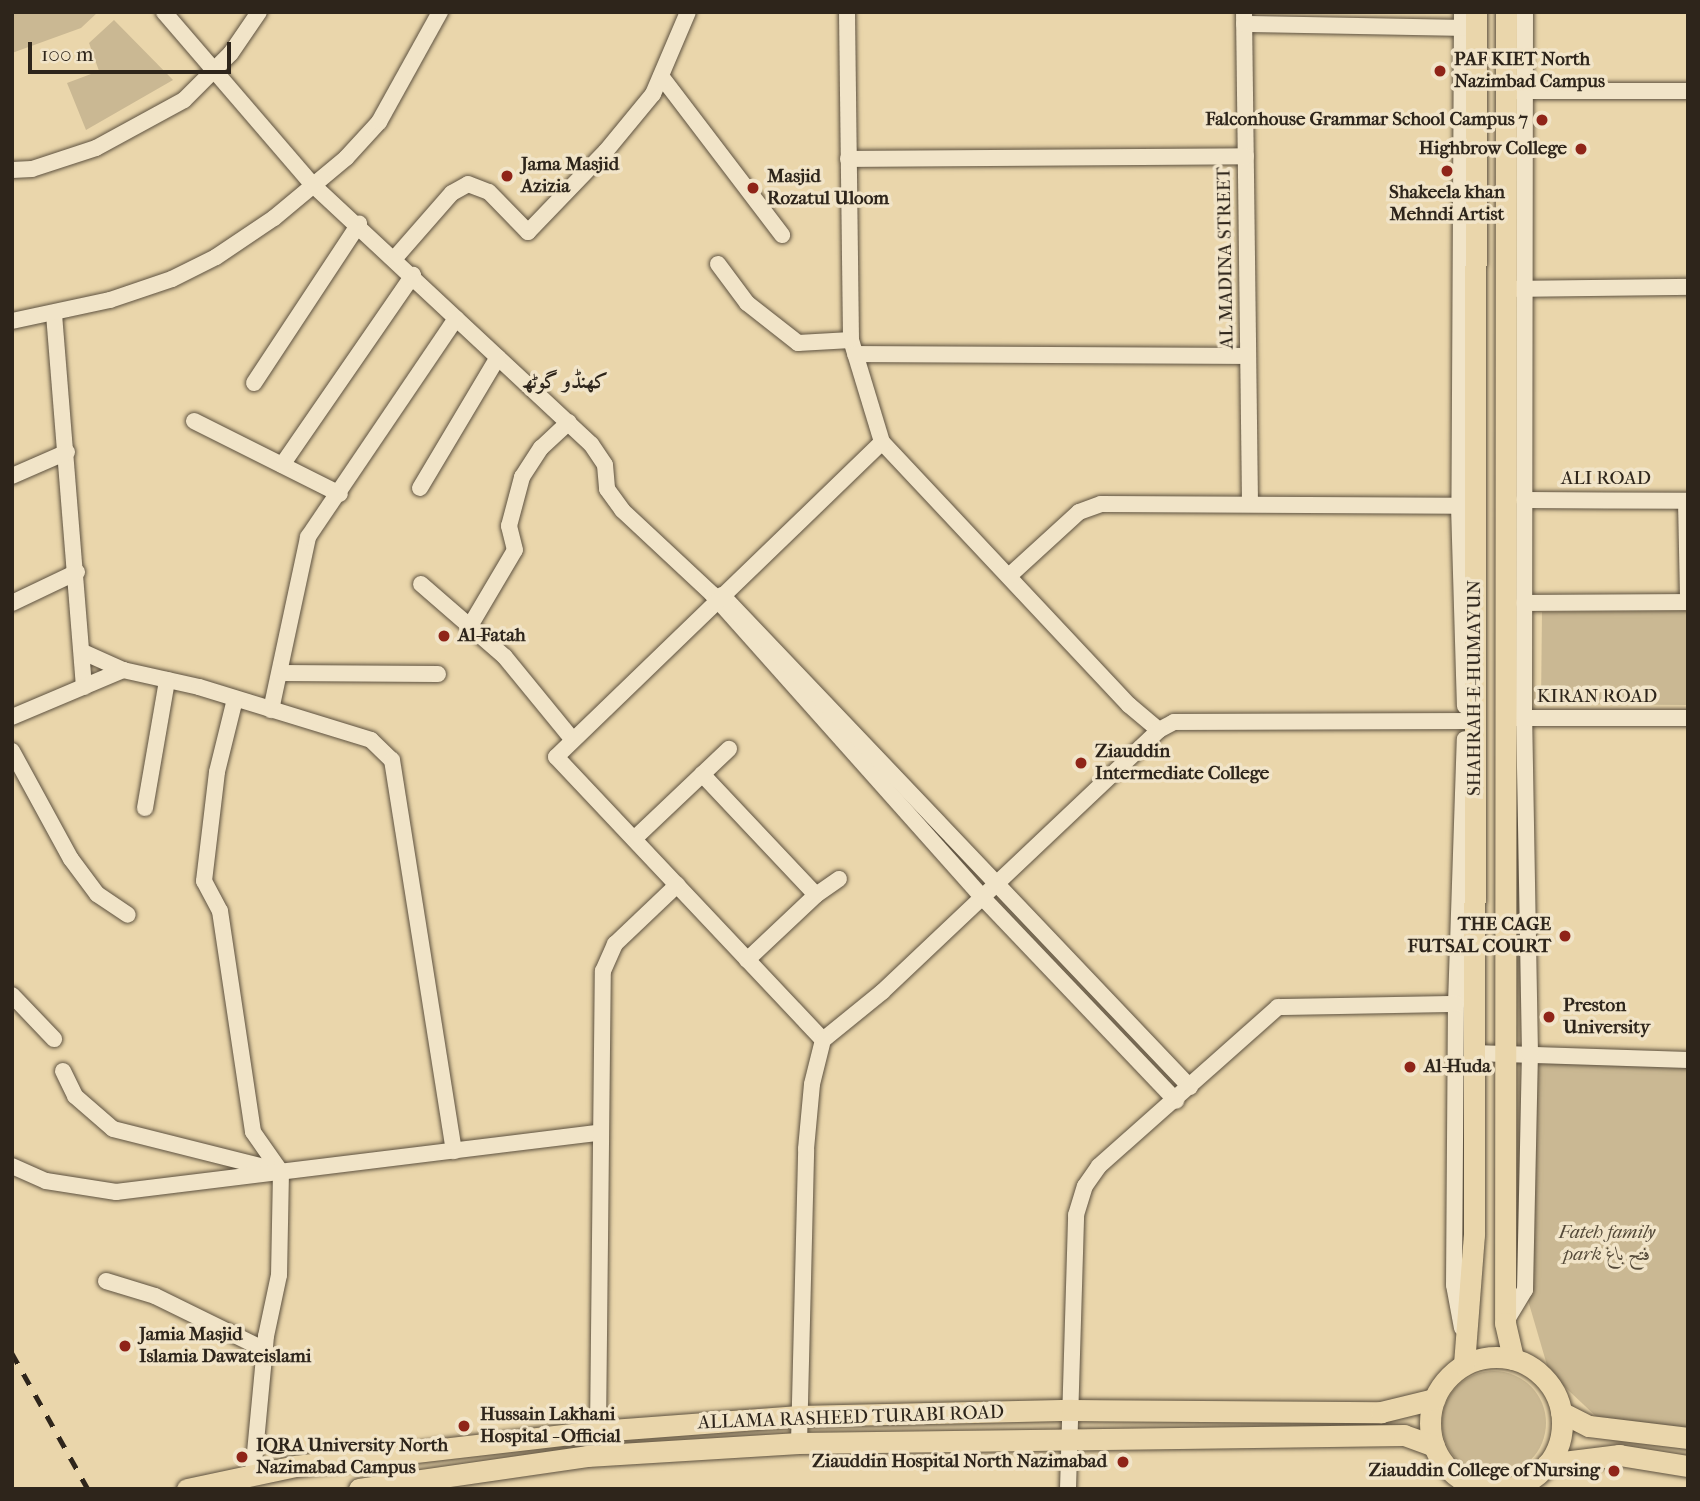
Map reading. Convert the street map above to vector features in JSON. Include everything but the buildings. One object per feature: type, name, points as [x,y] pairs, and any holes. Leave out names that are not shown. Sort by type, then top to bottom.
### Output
[{"type":"main road","name":"SHAHRAH-E-HUMAYUN","points":[[1507,12],[1515,91],[1515,718],[1506,1055],[1505,1323],[1513,1359]]},
{"type":"main road","name":"SHAHRAH-E-HUMAYUN","points":[[1464,1354],[1474,1235],[1469,20]]},
{"type":"main road","points":[[1444,1489],[1439,1455],[1430,1426],[1434,1399],[1464,1354],[1513,1359],[1545,1378],[1561,1412],[1559,1439],[1547,1464]]},
{"type":"main road","name":"ALLAMA RASHEED TURABI ROAD","points":[[187,1489],[253,1474],[544,1438],[799,1416],[1072,1410],[1381,1412],[1434,1399]]},
{"type":"main road","points":[[1561,1412],[1589,1426],[1688,1438]]},
{"type":"main road","points":[[656,1427],[659,1452]]},
{"type":"main road","name":"ALLAMA RASHEED TURABI ROAD","points":[[359,1489],[547,1461],[799,1443],[1404,1436],[1439,1455]]},
{"type":"main road","points":[[544,1438],[547,1461]]},
{"type":"main road","points":[[1439,1455],[1480,1487],[1515,1487],[1547,1464],[1619,1455],[1688,1466]]},
{"type":"street","points":[[164,12],[313,185],[359,224],[569,422],[605,465],[607,489],[622,510],[717,597],[997,884],[1190,1087]]},
{"type":"street","points":[[12,170],[32,169],[96,148],[184,100],[216,71],[259,12]]},
{"type":"street","points":[[12,321],[54,314],[121,296],[205,263],[274,218],[379,122],[439,12]]},
{"type":"street","points":[[395,258],[452,193],[468,184],[489,192],[528,232],[607,151],[653,94],[688,12]]},
{"type":"street","points":[[847,12],[853,347],[881,442],[1129,705],[1159,730]]},
{"type":"street","points":[[1525,12],[1515,91],[1688,91]]},
{"type":"street","points":[[1244,18],[1469,20],[1459,506],[1466,721],[1456,1004],[1454,1285],[1464,1354]]},
{"type":"street","name":"AL MADINA STREET","points":[[1244,18],[1250,503]]},
{"type":"street","points":[[662,76],[782,235]]},
{"type":"street","points":[[848,159],[1246,156]]},
{"type":"street","points":[[254,383],[359,224]]},
{"type":"street","points":[[718,264],[747,303],[798,343],[853,347],[1248,356]]},
{"type":"street","points":[[282,465],[413,275]]},
{"type":"street","points":[[1505,1323],[1525,1290],[1530,1054],[1515,718],[1524,603],[1524,500],[1514,289],[1688,287]]},
{"type":"street","points":[[54,314],[77,572],[84,687]]},
{"type":"street","points":[[271,710],[307,537],[340,494],[456,318]]},
{"type":"street","points":[[421,488],[498,357]]},
{"type":"street","points":[[194,421],[340,494]]},
{"type":"street","points":[[470,626],[515,550],[509,526],[522,477],[541,447],[569,422]]},
{"type":"street","points":[[823,1040],[556,757],[717,597],[881,442]]},
{"type":"street","points":[[12,476],[66,452]]},
{"type":"street","name":"ALI ROAD","points":[[1524,500],[1687,501]]},
{"type":"street","points":[[1687,501],[1688,596]]},
{"type":"street","points":[[1009,576],[1090,506],[1250,503],[1459,506]]},
{"type":"street","points":[[12,603],[77,572]]},
{"type":"street","points":[[421,584],[505,657],[572,739]]},
{"type":"street","points":[[717,597],[983,898],[1176,1101]]},
{"type":"street","points":[[1524,603],[1688,602]]},
{"type":"street","points":[[83,652],[123,670],[235,699],[371,740],[392,760],[454,1151]]},
{"type":"street","points":[[12,717],[123,670]]},
{"type":"street","points":[[280,673],[438,674]]},
{"type":"street","points":[[145,808],[167,680]]},
{"type":"street","points":[[235,699],[217,772],[204,881],[220,911],[253,1132],[281,1172],[279,1275],[265,1350],[253,1474]]},
{"type":"street","name":"KIRAN ROAD","points":[[1515,718],[1688,718]]},
{"type":"street","points":[[799,1443],[806,1149],[812,1084],[823,1040],[983,898],[1159,730],[1189,720],[1466,721]]},
{"type":"street","points":[[634,839],[729,749]]},
{"type":"street","points":[[12,751],[71,859],[97,894],[128,915]]},
{"type":"street","points":[[702,774],[816,895]]},
{"type":"street","points":[[747,960],[816,895],[839,879]]},
{"type":"street","points":[[598,1432],[598,1133],[603,971],[615,944],[677,885]]},
{"type":"street","points":[[12,995],[54,1039]]},
{"type":"street","points":[[1068,1489],[1076,1215],[1085,1186],[1099,1166],[1176,1101],[1278,1007],[1456,1004]]},
{"type":"street","points":[[1474,1054],[1688,1060]]},
{"type":"street","points":[[63,1071],[75,1096],[113,1129],[281,1172]]},
{"type":"street","points":[[12,1166],[46,1181],[116,1192],[598,1133]]},
{"type":"street","points":[[106,1281],[155,1296],[265,1350]]},
{"type":"green space","points":[[12,12],[98,12],[81,28],[12,53]]},
{"type":"green space","points":[[114,20],[173,80],[86,130],[67,83],[99,71],[89,43]]},
{"type":"green space","points":[[1688,611],[1688,705],[1541,704],[1542,612]]},
{"type":"green space","name":"Fateh family park فتح باغ","points":[[1530,1054],[1688,1062],[1688,1434],[1602,1422],[1549,1372],[1525,1290]]},
{"type":"green space","points":[[1494,1371],[1514,1375],[1531,1386],[1542,1403],[1546,1423],[1542,1443],[1531,1460],[1514,1471],[1494,1475],[1474,1471],[1457,1460],[1446,1443],[1442,1423],[1446,1403],[1457,1386],[1474,1375]]},
{"type":"railway","points":[[12,1353],[88,1489]]},
{"type":"place","name":"PAF KIET North Nazimbad Campus","points":[[1440,71]]},
{"type":"place","name":"Falconhouse Grammar School Campus 7","points":[[1542,120]]},
{"type":"place","name":"Highbrow College","points":[[1581,149]]},
{"type":"place","name":"Shakeela khan Mehndi Artist","points":[[1447,171]]},
{"type":"place","name":"Jama Masjid Azizia","points":[[507,176]]},
{"type":"place","name":"Masjid Rozatul Uloom","points":[[753,188]]},
{"type":"place","name":"Al-Fatah","points":[[444,636]]},
{"type":"place","name":"Ziauddin Intermediate College","points":[[1081,763]]},
{"type":"place","name":"THE CAGE FUTSAL COURT","points":[[1565,936]]},
{"type":"place","name":"Preston University","points":[[1549,1017]]},
{"type":"place","name":"Al-Huda","points":[[1410,1067]]},
{"type":"place","name":"Jamia Masjid Islamia Dawateislami","points":[[125,1346]]},
{"type":"place","name":"Hussain Lakhani Hospital - Official","points":[[464,1426]]},
{"type":"place","name":"IQRA University North Nazimabad Campus","points":[[242,1457]]},
{"type":"place","name":"Ziauddin Hospital North Nazimabad","points":[[1123,1462]]},
{"type":"place","name":"Ziauddin College of Nursing","points":[[1614,1471]]},
{"type":"district","name":"کھنڈو گوٹھ","points":[[565,381]]}]
